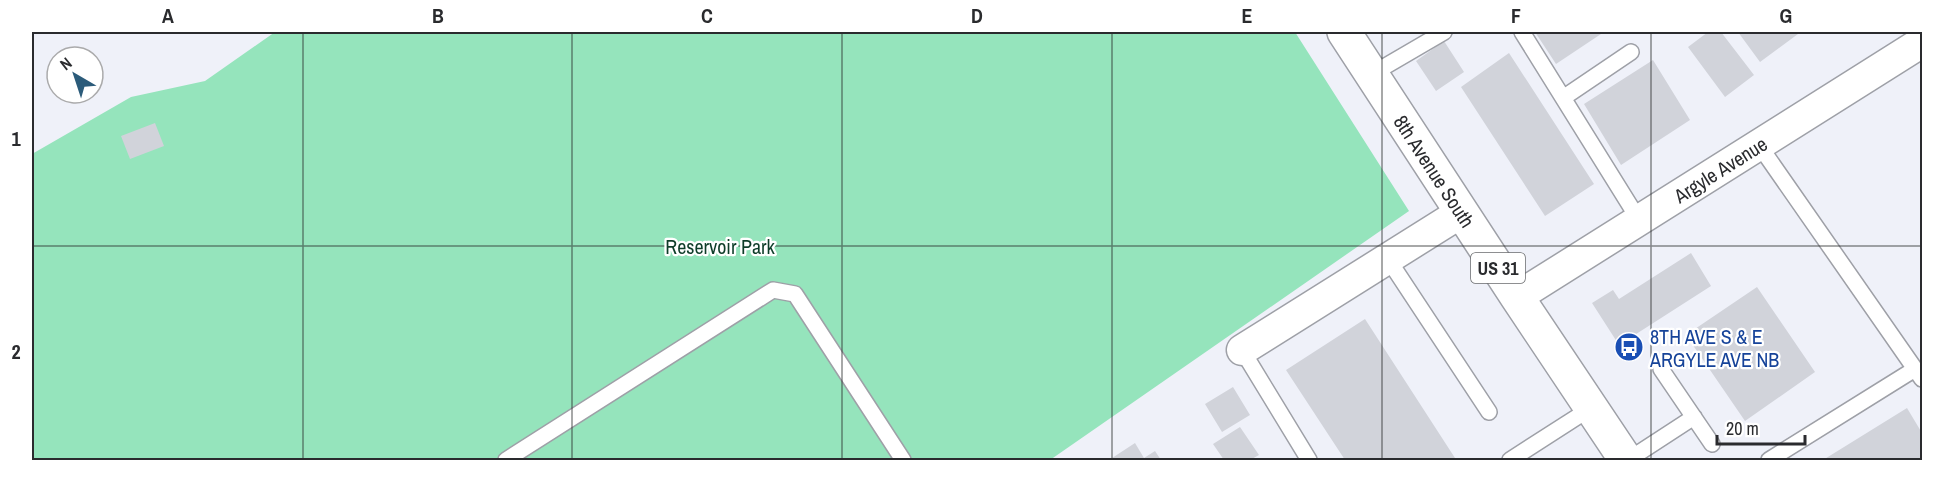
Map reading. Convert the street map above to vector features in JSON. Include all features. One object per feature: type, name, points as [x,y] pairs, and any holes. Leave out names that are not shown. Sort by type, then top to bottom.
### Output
[{"type":"main road","name":"8th Avenue South","points":[[1344,32],[1517,297],[1627,460]]},
{"type":"street","name":"Argyle Avenue","points":[[1517,297],[1923,42]]},
{"type":"street","points":[[1242,350],[1462,212]]},
{"type":"lane","points":[[1372,74],[1444,32]]},
{"type":"lane","points":[[1522,32],[1639,220]]},
{"type":"lane","points":[[1563,98],[1631,52]]},
{"type":"lane","points":[[1759,145],[1919,374],[1769,460]]},
{"type":"lane","points":[[1388,259],[1489,412]]},
{"type":"lane","points":[[506,460],[773,290],[795,294],[903,460]]},
{"type":"lane","points":[[1242,350],[1310,460]]},
{"type":"lane","points":[[1661,369],[1712,444]]},
{"type":"lane","points":[[1510,460],[1591,408]]},
{"type":"lane","points":[[1627,460],[1694,417]]},
{"type":"green space","name":"Reservoir Park","points":[[275,32],[1295,32],[1409,211],[1050,460],[32,460],[32,154],[131,97],[205,81]]},
{"type":"building","points":[[1535,32],[1604,32],[1556,64]]},
{"type":"building","points":[[1708,32],[1721,32],[1754,75],[1725,97],[1688,47]]},
{"type":"building","points":[[1738,32],[1796,32],[1798,34],[1760,62]]},
{"type":"building","points":[[1444,41],[1464,72],[1436,91],[1416,61]]},
{"type":"building","points":[[1509,53],[1594,184],[1545,216],[1461,87]]},
{"type":"building","points":[[1653,60],[1690,120],[1621,165],[1584,104]]},
{"type":"building","points":[[155,123],[164,146],[130,159],[121,136]]},
{"type":"building","points":[[1691,253],[1711,286],[1619,345],[1592,303],[1613,290],[1619,299]]},
{"type":"building","points":[[1757,287],[1815,372],[1745,421],[1686,335]]},
{"type":"building","points":[[1365,319],[1455,458],[1452,460],[1345,460],[1286,370]]},
{"type":"building","points":[[1233,387],[1250,415],[1222,432],[1205,404]]},
{"type":"building","points":[[1907,408],[1922,433],[1922,460],[1823,460]]},
{"type":"building","points":[[1240,427],[1259,455],[1250,460],[1224,460],[1213,444]]},
{"type":"building","points":[[1135,443],[1144,458],[1155,451],[1161,460],[1109,460]]},
{"type":"place","name":"8TH AVE S & E ARGYLE AVE NB","points":[[1629,347]]}]
